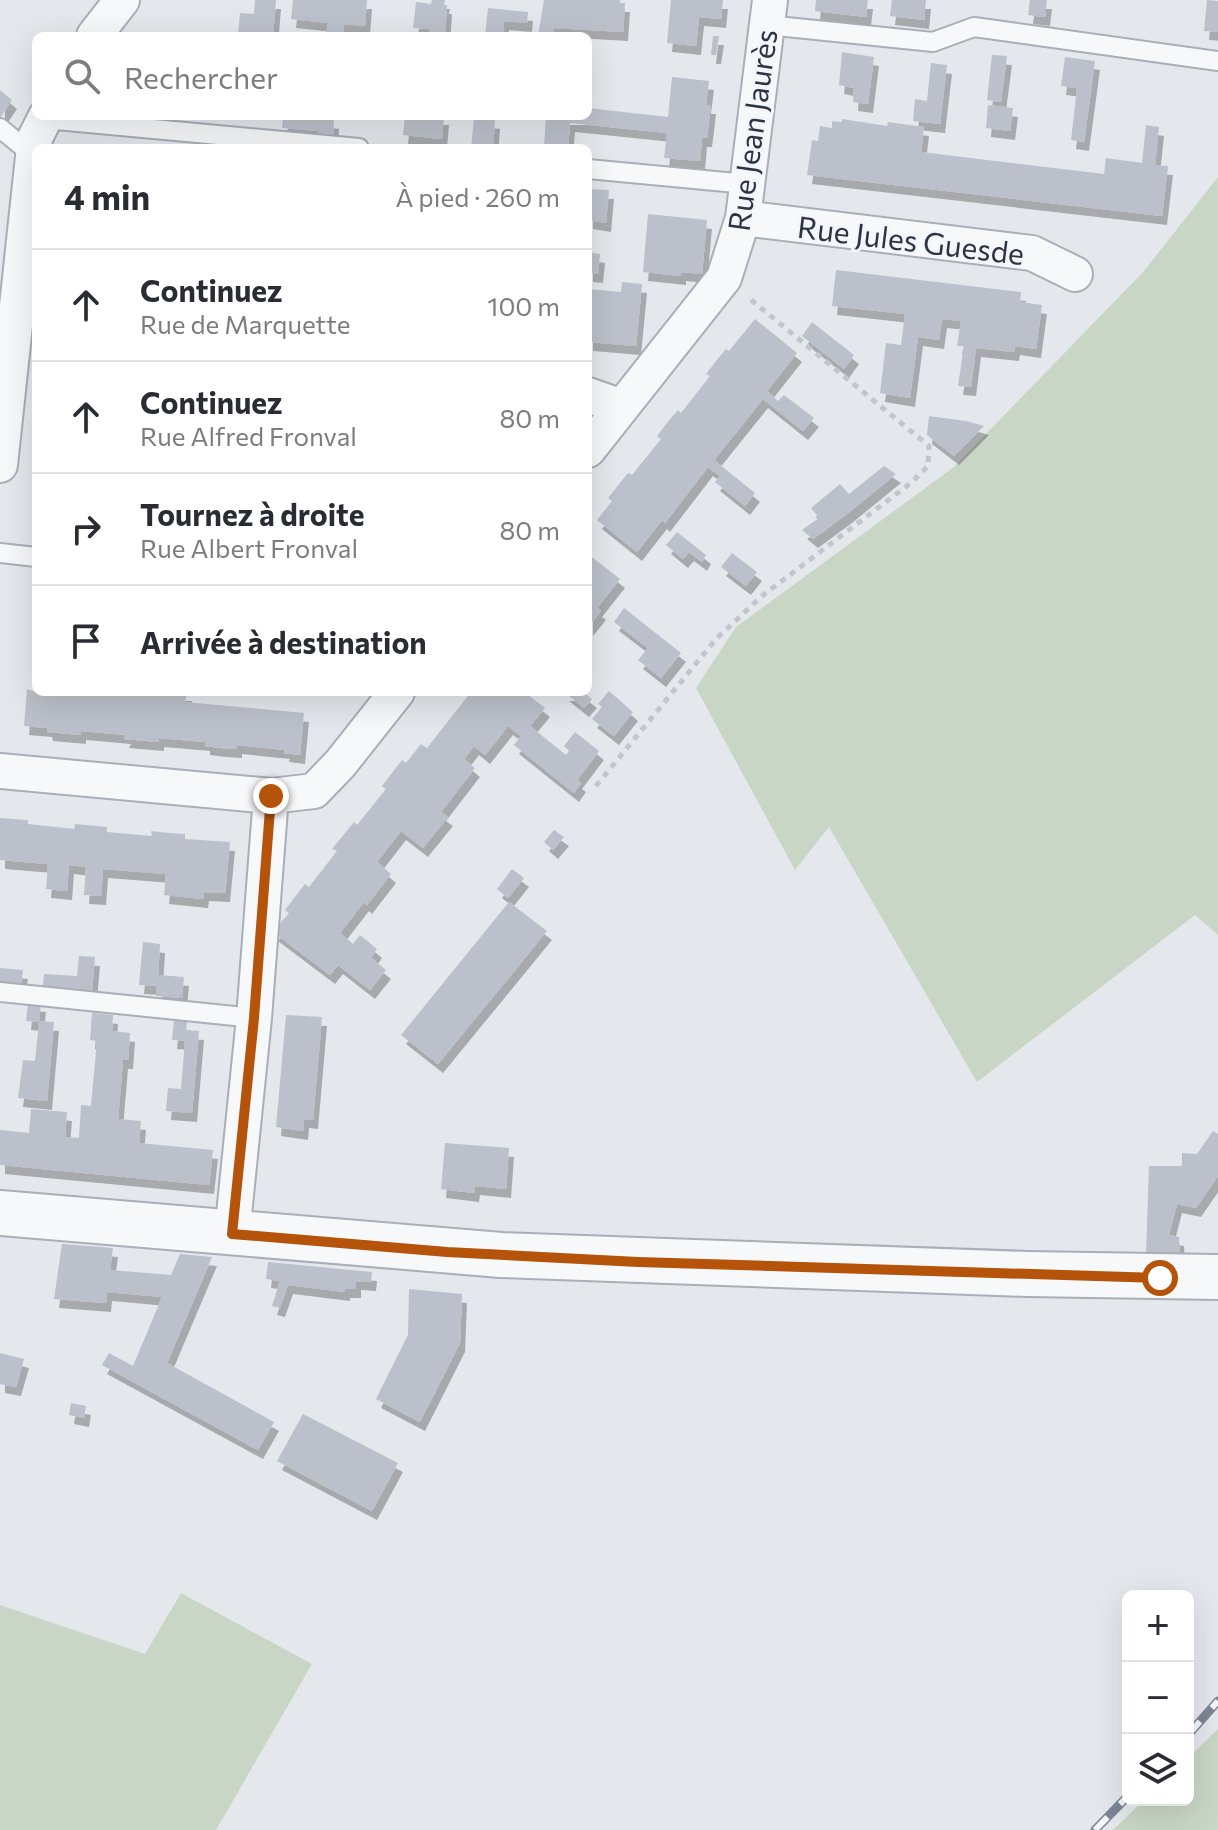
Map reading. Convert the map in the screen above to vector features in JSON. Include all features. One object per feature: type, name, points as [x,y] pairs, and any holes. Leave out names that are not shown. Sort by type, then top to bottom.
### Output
[{"type":"street","points":[[97,32],[122,0]]},
{"type":"street","name":"Rue Jean Jaurès","points":[[592,445],[724,278],[743,218],[768,12]]},
{"type":"street","points":[[35,144],[44,120]]},
{"type":"street","points":[[0,465],[2,418],[17,328],[32,176]]},
{"type":"street","name":"Rue Jules Guesde","points":[[743,218],[1032,253],[1075,274]]},
{"type":"street","points":[[592,396],[622,407]]},
{"type":"street","points":[[0,771],[271,796],[314,791],[340,764],[394,696]]},
{"type":"street","points":[[232,1234],[254,1018],[271,796]]},
{"type":"street","points":[[0,1213],[460,1253],[638,1262],[1125,1277],[1218,1277]]},
{"type":"lane","points":[[768,12],[933,42],[974,27],[1218,61]]},
{"type":"lane","points":[[66,120],[317,144]]},
{"type":"lane","points":[[0,128],[32,154]]},
{"type":"lane","points":[[592,169],[747,184]]},
{"type":"lane","points":[[0,553],[32,557]]},
{"type":"lane","points":[[0,992],[254,1018]]},
{"type":"path","points":[[596,786],[716,639],[762,596],[912,482],[928,466],[929,446],[724,278]]},
{"type":"green space","points":[[1218,177],[1218,935],[1195,915],[977,1082],[829,827],[795,870],[696,688],[736,627],[954,467],[1144,271]]},
{"type":"green space","points":[[181,1593],[312,1664],[216,1830],[0,1830],[0,1605],[145,1654]]},
{"type":"green space","points":[[1218,1729],[1218,1830],[1113,1830],[1138,1806],[1194,1806],[1194,1752]]},
{"type":"building","points":[[255,0],[276,0],[273,32],[238,32],[240,13],[254,14]]},
{"type":"building","points":[[293,0],[367,0],[365,26],[344,24],[343,32],[327,32],[328,23],[291,19]]},
{"type":"building","points":[[432,0],[445,0],[445,32],[413,28],[416,2],[431,4]]},
{"type":"building","points":[[544,0],[620,0],[620,3],[625,3],[623,32],[554,28],[554,32],[539,32]]},
{"type":"building","points":[[671,0],[723,0],[721,19],[699,17],[696,46],[667,43]]},
{"type":"building","points":[[816,0],[868,0],[866,17],[815,11]]},
{"type":"building","points":[[892,0],[926,0],[924,20],[890,16]]},
{"type":"building","points":[[1030,0],[1047,0],[1045,17],[1028,15]]},
{"type":"building","points":[[1207,0],[1218,1],[1218,32],[1204,31]]},
{"type":"building","points":[[488,8],[528,12],[527,23],[504,21],[503,32],[485,32]]},
{"type":"building","points":[[713,36],[719,36],[716,55],[711,55]]},
{"type":"building","points":[[842,52],[874,57],[868,104],[853,102],[854,88],[839,85]]},
{"type":"building","points":[[992,55],[1007,56],[1001,102],[987,100]]},
{"type":"building","points":[[1065,57],[1095,61],[1084,142],[1071,140],[1077,88],[1061,86]]},
{"type":"building","points":[[931,63],[947,65],[940,124],[913,121],[915,99],[927,101]]},
{"type":"building","points":[[672,77],[709,81],[706,105],[711,105],[707,138],[702,138],[700,161],[664,158],[667,133],[570,123],[568,144],[544,144],[546,120],[592,120],[592,108],[668,117]]},
{"type":"building","points":[[0,90],[12,100],[0,118]]},
{"type":"building","points":[[988,105],[1013,108],[1010,131],[986,128]]},
{"type":"building","points":[[842,119],[887,126],[888,122],[924,127],[921,152],[1104,174],[1106,158],[1142,163],[1146,125],[1159,127],[1155,165],[1168,166],[1162,216],[807,175],[812,140],[818,141],[820,126],[832,128],[832,121],[842,122]]},
{"type":"building","points":[[283,120],[334,120],[333,137],[318,136],[318,131],[282,128]]},
{"type":"building","points":[[405,120],[444,120],[442,139],[403,135]]},
{"type":"building","points":[[474,120],[495,120],[493,144],[471,144]]},
{"type":"building","points":[[592,189],[609,190],[606,223],[592,221]]},
{"type":"building","points":[[648,214],[707,220],[702,274],[681,272],[681,276],[643,272]]},
{"type":"building","points":[[592,253],[600,254],[598,274],[592,273]]},
{"type":"building","points":[[836,270],[1021,292],[1020,302],[1042,305],[1036,349],[1015,346],[1014,352],[976,348],[971,387],[958,386],[964,346],[957,346],[961,321],[942,319],[939,340],[918,337],[910,398],[880,393],[886,343],[901,345],[905,314],[832,306]]},
{"type":"building","points":[[622,282],[642,284],[636,346],[592,342],[592,289],[621,292]]},
{"type":"building","points":[[755,319],[797,353],[767,391],[778,401],[784,395],[814,418],[803,431],[763,399],[714,460],[755,493],[745,506],[715,482],[720,476],[708,467],[665,523],[662,520],[637,552],[597,520],[612,501],[608,498],[628,473],[632,475],[661,439],[657,436],[667,423],[678,410],[681,413],[710,376],[706,374],[716,361],[726,349],[729,351]]},
{"type":"building","points":[[812,322],[854,355],[844,369],[802,336]]},
{"type":"building","points":[[929,416],[984,426],[954,456],[927,435]]},
{"type":"building","points":[[884,466],[896,474],[847,514],[813,539],[802,530],[819,518],[811,508],[840,484],[849,494]]},
{"type":"building","points":[[677,532],[706,555],[702,562],[689,552],[683,559],[666,545]]},
{"type":"building","points":[[732,553],[757,572],[746,586],[721,567]]},
{"type":"building","points":[[592,557],[620,579],[597,608],[601,611],[592,622]]},
{"type":"building","points":[[624,608],[681,653],[661,678],[638,660],[648,648],[614,622]]},
{"type":"building","points":[[27,689],[32,691],[32,696],[186,696],[185,702],[304,713],[300,755],[284,753],[285,750],[237,745],[237,749],[205,746],[205,742],[124,739],[126,735],[81,731],[81,735],[48,732],[47,728],[24,726]]},
{"type":"building","points":[[609,691],[633,712],[614,736],[592,719],[602,707],[598,704]]},
{"type":"building","points":[[468,696],[530,696],[545,708],[530,726],[566,755],[569,751],[564,746],[575,732],[599,751],[577,780],[581,783],[574,793],[514,745],[521,736],[508,726],[485,755],[474,746],[464,759],[475,768],[441,812],[448,817],[423,848],[401,831],[377,862],[391,874],[340,933],[353,944],[360,935],[377,949],[371,958],[386,970],[370,990],[338,965],[330,975],[273,932],[289,913],[285,910],[305,884],[309,887],[337,851],[332,849],[354,822],[357,825],[386,789],[382,786],[402,760],[406,763],[421,744],[427,748]]},
{"type":"building","points":[[569,696],[588,696],[592,699],[584,708]]},
{"type":"building","points":[[0,818],[74,829],[75,824],[107,827],[107,832],[152,836],[151,831],[185,834],[185,839],[230,842],[225,893],[204,892],[203,899],[164,895],[166,874],[103,869],[101,896],[84,895],[86,867],[69,865],[67,891],[46,889],[48,864],[0,860]]},
{"type":"building","points":[[554,830],[564,837],[553,850],[544,842]]},
{"type":"building","points":[[512,869],[524,878],[508,898],[497,889]]},
{"type":"building","points":[[509,902],[547,931],[438,1064],[401,1035]]},
{"type":"building","points":[[143,942],[160,944],[158,975],[184,977],[182,998],[156,996],[157,986],[139,985]]},
{"type":"building","points":[[79,956],[95,957],[92,991],[43,986],[44,974],[77,976]]},
{"type":"building","points":[[0,968],[23,970],[21,985],[0,983]]},
{"type":"building","points":[[28,1002],[41,1003],[39,1021],[54,1022],[47,1101],[18,1098],[23,1060],[35,1061],[39,1022],[26,1021]]},
{"type":"building","points":[[92,1013],[113,1015],[112,1031],[130,1033],[128,1060],[123,1060],[118,1119],[141,1121],[139,1143],[213,1150],[209,1185],[0,1165],[0,1130],[29,1133],[31,1109],[67,1112],[65,1137],[79,1138],[81,1105],[91,1106],[97,1041],[90,1040]]},
{"type":"building","points":[[286,1015],[322,1017],[313,1120],[304,1119],[303,1131],[276,1127]]},
{"type":"building","points":[[174,1020],[187,1022],[186,1030],[199,1031],[192,1113],[166,1111],[168,1088],[181,1089],[185,1041],[172,1040]]},
{"type":"building","points":[[1213,1131],[1218,1134],[1218,1176],[1196,1208],[1177,1204],[1169,1235],[1179,1237],[1180,1253],[1146,1252],[1149,1166],[1182,1166],[1182,1153],[1197,1154]]},
{"type":"building","points":[[445,1143],[509,1148],[506,1189],[475,1186],[474,1193],[441,1189]]},
{"type":"building","points":[[62,1244],[113,1248],[110,1270],[171,1275],[180,1254],[212,1257],[167,1363],[274,1422],[258,1450],[102,1365],[109,1353],[133,1366],[162,1297],[107,1292],[106,1303],[54,1299]]},
{"type":"building","points":[[268,1262],[372,1272],[371,1282],[356,1281],[356,1289],[345,1289],[345,1292],[288,1285],[280,1308],[272,1306],[280,1281],[266,1279]]},
{"type":"building","points":[[409,1289],[462,1294],[460,1343],[420,1422],[376,1399],[408,1335]]},
{"type":"building","points":[[0,1353],[24,1359],[16,1387],[0,1384]]},
{"type":"building","points":[[71,1403],[86,1406],[84,1418],[69,1415]]},
{"type":"building","points":[[303,1414],[398,1463],[372,1511],[277,1461]]},
{"type":"railway","points":[[1189,1734],[1218,1701]]},
{"type":"railway","points":[[1095,1830],[1122,1802]]},
{"type":"route","points":[[271,796],[254,1018],[232,1234],[447,1252],[638,1262],[1160,1278]]}]
